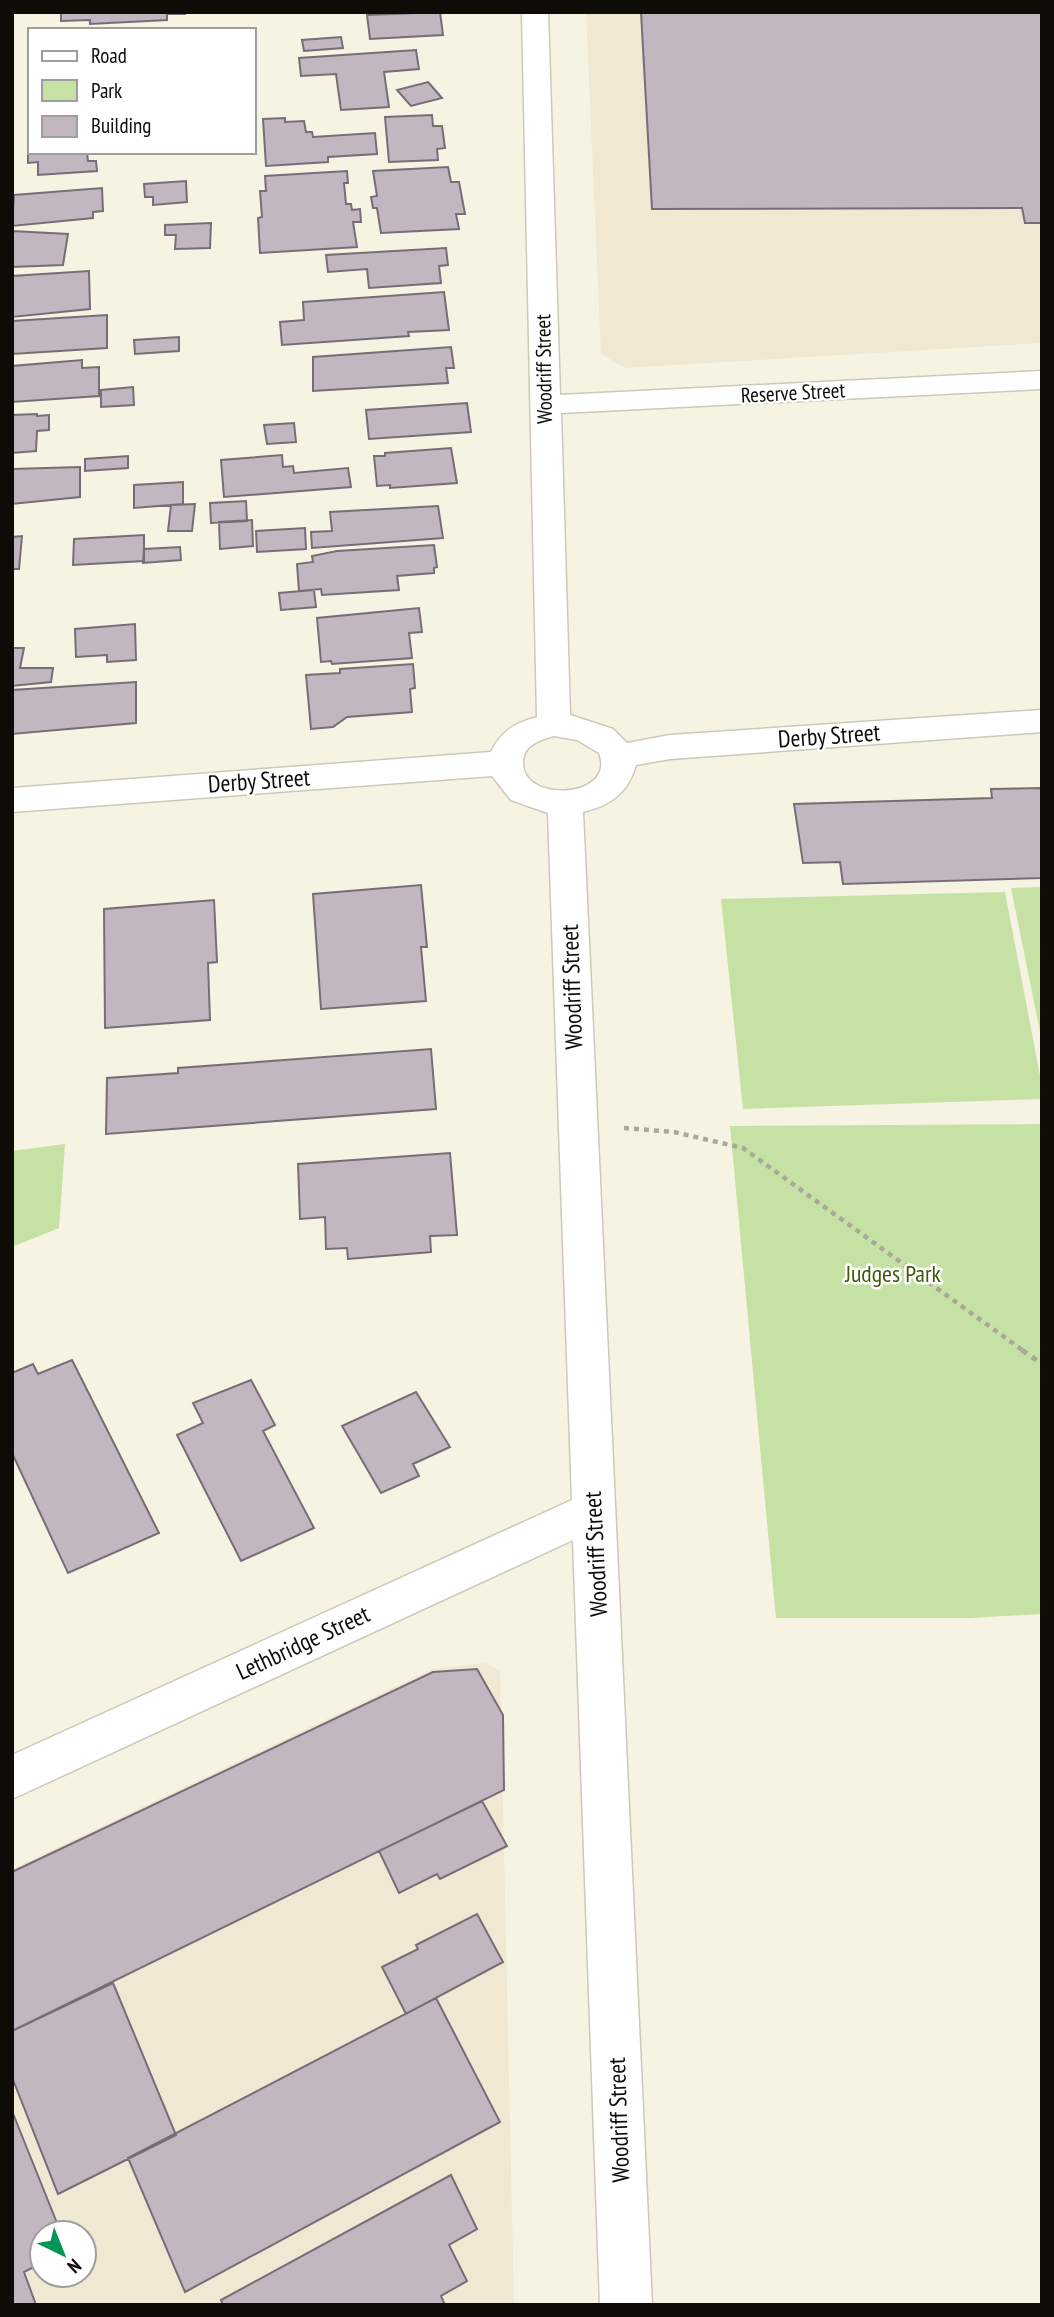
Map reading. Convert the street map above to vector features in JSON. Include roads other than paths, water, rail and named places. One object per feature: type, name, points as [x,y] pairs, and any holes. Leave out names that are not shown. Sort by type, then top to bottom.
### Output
[{"type":"street","name":"Woodriff Street","points":[[536,12],[554,725]]},
{"type":"street","name":"Reserve Street","points":[[545,405],[1042,380]]},
{"type":"street","name":"Derby Street","points":[[617,757],[670,747],[1042,721]]},
{"type":"street","points":[[554,725],[571,725],[590,730],[609,743],[617,757],[615,777],[607,787],[595,795],[565,803],[534,798],[522,792],[507,775],[507,753],[516,740],[534,729],[554,725]]},
{"type":"street","name":"Derby Street","points":[[12,800],[505,763]]},
{"type":"street","name":"Woodriff Street","points":[[565,803],[626,2305]]},
{"type":"street","name":"Lethbridge Street","points":[[12,1777],[594,1510]]},
{"type":"park label","name":"Judges Park","points":[[893,1274]]}]
